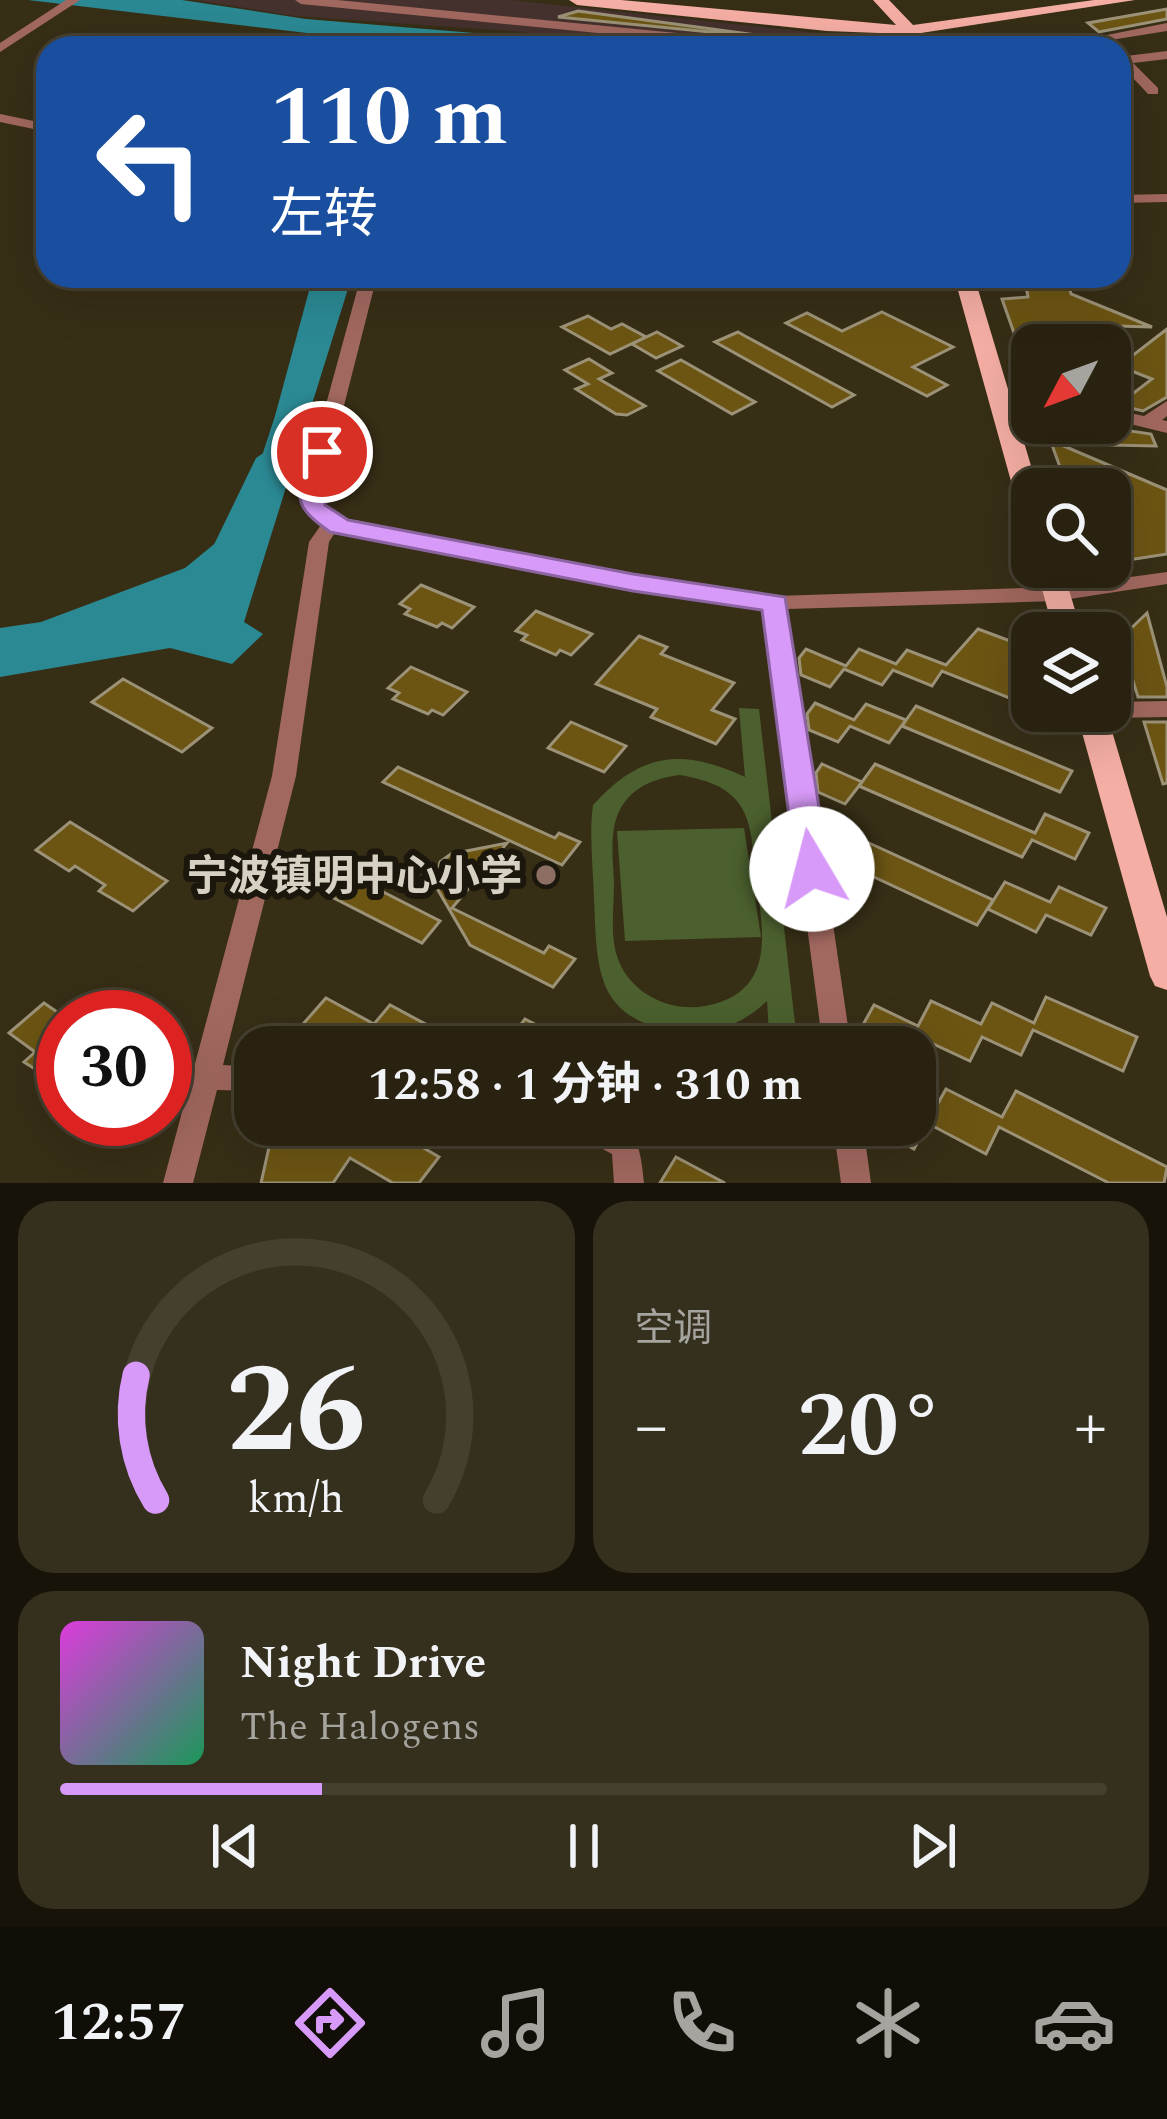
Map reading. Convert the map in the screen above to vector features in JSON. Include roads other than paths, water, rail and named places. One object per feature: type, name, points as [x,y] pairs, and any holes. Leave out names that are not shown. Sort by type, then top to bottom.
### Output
[{"type":"main road","points":[[577,0],[827,26],[915,24],[1126,0]]},
{"type":"main road","points":[[671,0],[915,24],[1054,0]]},
{"type":"main road","points":[[884,2],[915,24]]},
{"type":"main road","points":[[915,3],[918,36]]},
{"type":"main road","points":[[967,288],[1020,468]]},
{"type":"main road","points":[[1096,732],[1167,976]]},
{"type":"street","points":[[301,0],[666,36]]},
{"type":"street","points":[[0,48],[72,1]]},
{"type":"street","points":[[490,19],[518,2]]},
{"type":"street","points":[[1112,36],[1167,27]]},
{"type":"street","points":[[1139,32],[1167,55]]},
{"type":"street","points":[[1131,57],[1167,55]]},
{"type":"street","points":[[1131,68],[1153,91]]},
{"type":"street","points":[[0,118],[36,126]]},
{"type":"street","points":[[1131,199],[1167,198]]},
{"type":"street","points":[[366,288],[311,496],[321,517],[340,526],[633,583],[775,603],[1011,583]]},
{"type":"street","points":[[1158,425],[1167,406]]},
{"type":"street","points":[[1006,422],[1011,420]]},
{"type":"street","points":[[178,1183],[284,776],[319,542],[322,534],[340,526]]},
{"type":"street","points":[[1131,579],[1167,578]]},
{"type":"street","points":[[775,603],[834,1026]]},
{"type":"street","points":[[1131,710],[1167,709]]},
{"type":"street","points":[[206,1077],[234,1078]]},
{"type":"street","points":[[622,1146],[629,1183]]},
{"type":"street","points":[[851,1146],[856,1183]]},
{"type":"water","points":[[28,0],[182,0],[306,19],[511,36],[332,36]]},
{"type":"water","points":[[310,288],[348,288],[244,622],[263,634],[232,664],[170,648],[0,677],[0,628],[41,622],[185,568],[240,523]]},
{"type":"waterway","points":[[219,555],[265,458]]},
{"type":"place","name":"宁波镇明中心小学","points":[[546,875]]}]
